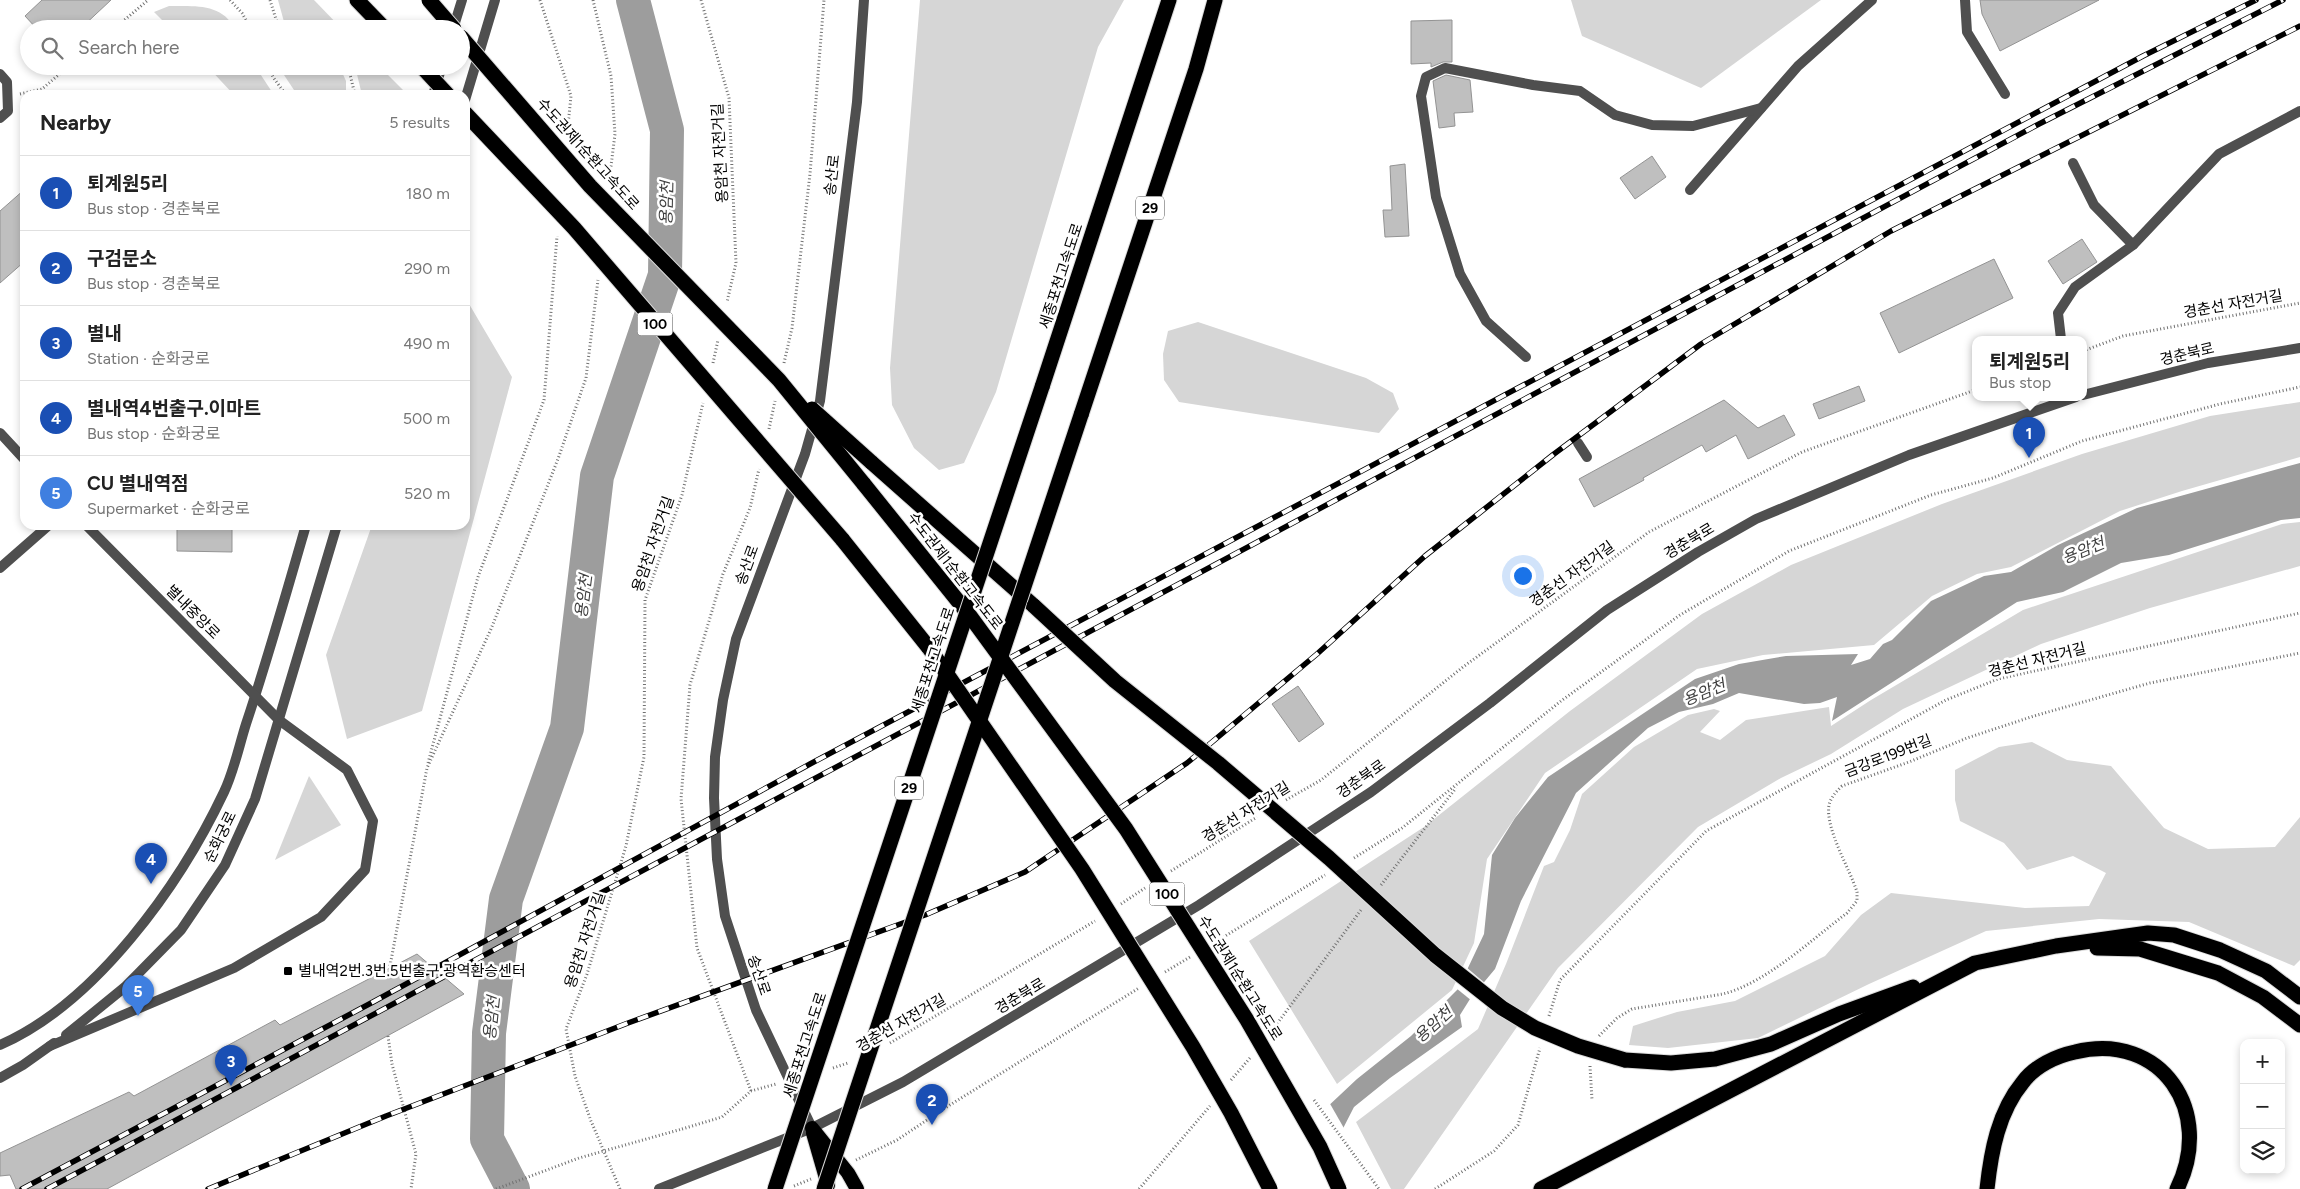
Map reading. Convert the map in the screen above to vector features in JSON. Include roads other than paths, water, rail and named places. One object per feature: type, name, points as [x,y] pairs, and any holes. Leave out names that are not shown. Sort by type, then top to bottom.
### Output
[{"type":"highway","points":[[357,0],[376,20]]},
{"type":"highway","points":[[429,0],[446,20]]},
{"type":"highway","name":"세종포천고속도로","points":[[776,1189],[1169,0]]},
{"type":"highway","name":"29","points":[[824,1189],[1193,78],[1215,0]]},
{"type":"highway","name":"수도권제1순환고속도로","points":[[470,48],[590,186],[780,380],[970,616],[1126,829],[1247,1020],[1320,1147],[1339,1189]]},
{"type":"highway","points":[[429,75],[443,90]]},
{"type":"highway","name":"100","points":[[470,118],[574,228],[842,539],[929,648],[1087,877],[1193,1047],[1231,1112],[1270,1189]]},
{"type":"highway","points":[[780,380],[1034,606],[1115,681],[1218,763],[1329,858],[1435,955],[1502,1008],[1535,1028],[1578,1046],[1626,1060],[1671,1064],[1716,1059],[1771,1044],[1839,1014],[1976,963],[2056,946],[2148,933],[2174,935],[2220,950],[2266,971],[2300,997]]},
{"type":"highway","points":[[2056,946],[2140,949],[2181,961],[2218,973],[2263,996],[2300,1025]]},
{"type":"highway","points":[[1541,1189],[1976,963]]},
{"type":"highway","points":[[1987,1189],[1998,1129],[2008,1104],[2023,1081],[2040,1066],[2063,1055],[2090,1048],[2109,1048],[2124,1051],[2147,1060],[2166,1076],[2180,1094],[2190,1122],[2190,1138],[2185,1173],[2177,1189]]},
{"type":"highway","points":[[812,1128],[829,1189]]},
{"type":"highway","points":[[812,1128],[848,1172],[857,1189]]},
{"type":"street","points":[[456,20],[462,0]]},
{"type":"street","points":[[468,90],[495,0]]},
{"type":"street","name":"송산로","points":[[812,1128],[756,1010],[725,916],[717,859],[714,798],[715,757],[723,700],[736,639],[805,454],[820,401],[857,102],[864,0]]},
{"type":"street","points":[[1690,190],[1798,66],[1872,0]]},
{"type":"street","points":[[1965,0],[1967,32],[2005,94]]},
{"type":"street","points":[[1526,357],[1486,321],[1460,274],[1436,196],[1421,96],[1426,77],[1445,68],[1532,85],[1580,91],[1615,115],[1652,125],[1693,126],[1761,108]]},
{"type":"street","points":[[0,74],[7,82],[8,97],[8,111],[0,118]]},
{"type":"street","points":[[435,90],[440,75]]},
{"type":"street","points":[[2061,336],[2058,313],[2075,287],[2133,245],[2219,154],[2300,111]]},
{"type":"street","points":[[2073,163],[2094,205],[2133,245]]},
{"type":"street","name":"경춘북로","points":[[2087,394],[2208,363],[2300,348]]},
{"type":"street","name":"경춘북로","points":[[659,1189],[812,1128],[903,1082],[1199,905],[1371,792],[1490,703],[1607,610],[1698,552],[1756,519],[1909,455],[2061,401]]},
{"type":"street","points":[[0,433],[20,455]]},
{"type":"street","points":[[1578,443],[1587,457]]},
{"type":"street","points":[[0,568],[43,530]]},
{"type":"street","name":"별내중앙로","points":[[50,1046],[234,968],[321,916],[365,870],[373,821],[347,770],[279,720],[91,530]]},
{"type":"street","name":"순화궁로","points":[[0,1045],[56,1012],[105,969],[154,908],[192,850],[224,791],[256,696],[305,530]]},
{"type":"street","name":"순화궁로","points":[[0,1078],[50,1046],[126,987],[181,930],[229,857],[256,799],[336,530]]},
{"type":"water","points":[[2300,463],[2300,518],[2281,520],[2169,555],[2121,563],[2063,592],[2017,602],[1832,721],[1837,697],[1820,703],[1804,704],[1739,693],[1713,704],[1679,712],[1648,728],[1576,793],[1521,901],[1495,969],[1470,999],[1460,1015],[1462,1027],[1390,1078],[1354,1107],[1312,1189],[1240,1189],[1357,1079],[1411,1036],[1458,989],[1484,934],[1492,855],[1515,818],[1548,777],[1695,679],[1739,664],[1786,656],[1858,654],[1851,665],[1870,659],[1883,644],[1892,640],[1931,601],[1984,576],[2011,572],[2058,545],[2137,508]]},
{"type":"waterway","name":"용암천","points":[[513,1189],[487,1139],[489,1033],[506,899],[567,728],[597,476],[665,275],[667,130],[633,0]]},
{"type":"railway","points":[[22,1189],[373,1002],[810,764],[2143,56],[2256,0]]},
{"type":"railway","points":[[47,1189],[2039,124],[2283,0]]},
{"type":"railway","points":[[208,1189],[386,1116],[628,1023],[925,915],[1025,872],[1187,763],[1317,654],[1425,556],[1554,454],[1701,344],[1891,231],[2300,26]]},
{"type":"place","name":"퇴계원5리","points":[[2029,458]]},
{"type":"place","name":"별내역4번출구.이마트","points":[[151,884]]},
{"type":"place","name":"별내역2번.3번.5번출구.광역환승센터","points":[[288,971]]},
{"type":"place","name":"CU 별내역점","points":[[138,1016]]},
{"type":"place","name":"별내","points":[[231,1086]]},
{"type":"place","name":"구검문소","points":[[932,1125]]}]
